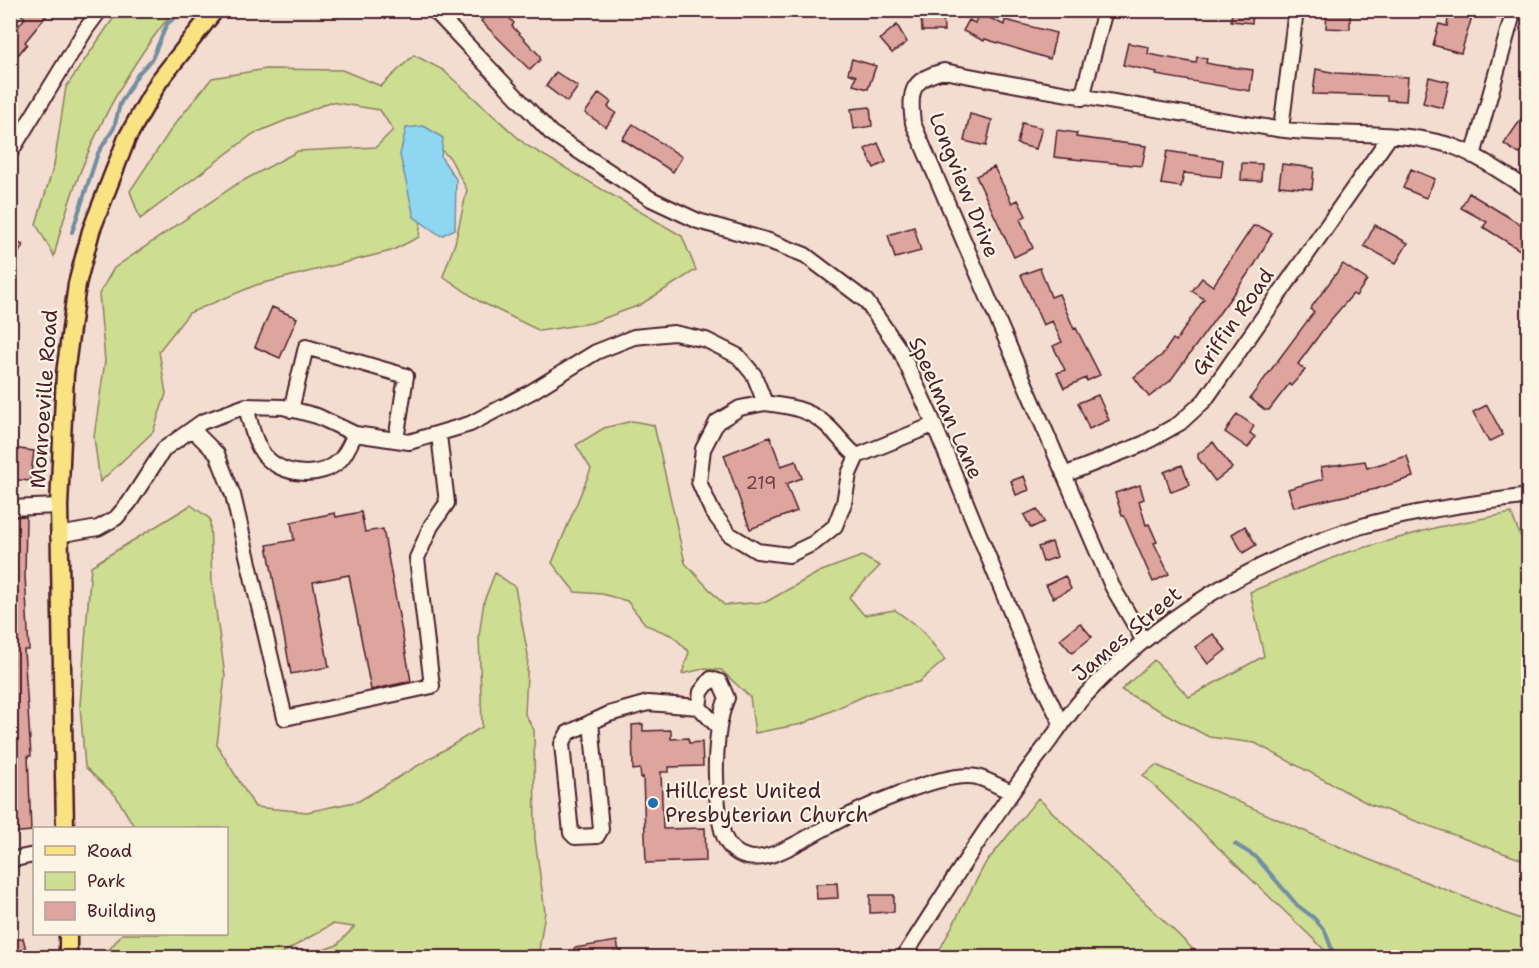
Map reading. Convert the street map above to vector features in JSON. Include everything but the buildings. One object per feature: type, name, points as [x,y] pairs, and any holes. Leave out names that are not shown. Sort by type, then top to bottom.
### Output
[{"type":"main road","name":"Monroeville Road","points":[[65,827],[58,506],[65,374],[72,319],[91,231],[123,148],[143,107],[177,56],[215,10]]},
{"type":"main road","points":[[68,935],[68,957]]},
{"type":"street","points":[[10,153],[100,10]]},
{"type":"street","name":"Speelman Lane","points":[[434,10],[551,133],[651,199],[698,221],[769,241],[805,255],[866,301],[900,351],[1033,666],[1062,725]]},
{"type":"street","points":[[1082,98],[1104,10]]},
{"type":"street","points":[[1281,129],[1296,10]]},
{"type":"street","points":[[1473,156],[1514,10]]},
{"type":"street","name":"Longview Drive","points":[[1144,641],[1112,586],[913,123],[910,97],[915,86],[927,75],[944,71],[1082,98],[1281,129],[1390,136],[1449,145],[1473,156],[1528,189]]},
{"type":"street","name":"Griffin Road","points":[[1064,475],[1143,444],[1180,423],[1205,400],[1390,136]]},
{"type":"street","points":[[58,534],[98,528],[116,518],[129,503],[164,449],[192,429],[221,414],[246,406],[291,410],[317,416],[355,434],[409,442],[471,424],[531,392],[596,352],[634,337],[674,333],[706,340],[738,356],[754,375],[765,403]]},
{"type":"street","points":[[291,410],[306,347],[406,376],[396,440]]},
{"type":"street","points":[[857,456],[842,445],[824,423],[800,408],[765,403],[741,408],[717,422],[703,449],[699,482],[712,510],[729,534],[757,550],[789,555],[814,543],[835,526],[844,503],[849,474],[857,456],[933,425]]},
{"type":"street","points":[[246,406],[254,433],[264,455],[291,472],[326,469],[340,459],[355,434]]},
{"type":"street","points":[[192,429],[217,454],[233,495],[285,718],[432,686],[417,558],[431,526],[447,503],[439,435]]},
{"type":"street","name":"James Street","points":[[903,957],[1011,792],[1081,700],[1144,641],[1196,602],[1256,567],[1360,526],[1440,508],[1528,496]]},
{"type":"street","points":[[10,508],[58,506]]},
{"type":"street","points":[[699,707],[699,699],[706,684],[711,680],[720,682],[727,698],[719,716],[717,799],[721,830],[732,850],[748,858],[771,855],[851,814],[933,783],[977,777],[1011,792]]},
{"type":"street","points":[[591,722],[601,829],[597,836],[575,837],[571,832],[562,744],[568,733],[591,722],[648,703],[699,707],[719,728]]},
{"type":"street","points":[[10,860],[33,855]]},
{"type":"green space","points":[[119,10],[174,11],[134,66],[100,126],[73,190],[54,256],[36,224],[54,165],[66,87]]},
{"type":"green space","points":[[414,55],[443,70],[526,145],[682,236],[696,270],[640,305],[591,323],[540,331],[479,301],[443,276],[455,243],[467,190],[450,158],[430,140],[419,237],[391,251],[256,285],[189,313],[159,351],[166,394],[153,432],[100,482],[94,437],[105,361],[99,294],[114,268],[237,184],[298,151],[376,147],[393,130],[380,110],[330,102],[253,134],[140,219],[130,191],[174,125],[212,78],[266,69],[342,70],[381,86]]},
{"type":"green space","points":[[632,421],[654,425],[685,563],[724,605],[766,602],[819,572],[862,556],[880,566],[849,597],[864,615],[895,610],[922,630],[945,660],[919,682],[871,693],[802,724],[755,733],[750,697],[721,670],[703,669],[682,674],[689,652],[673,636],[646,625],[627,601],[602,594],[575,592],[552,563],[591,469],[576,445],[604,428]]},
{"type":"green space","points":[[191,505],[210,519],[212,582],[225,676],[217,745],[255,807],[307,812],[359,801],[482,727],[479,636],[484,601],[495,573],[515,587],[528,655],[525,714],[534,730],[535,839],[545,912],[538,957],[303,957],[337,945],[354,927],[332,924],[276,957],[103,957],[121,935],[228,935],[228,827],[134,827],[116,796],[85,767],[80,705],[91,566]]},
{"type":"green space","points":[[1511,513],[1525,547],[1528,577],[1528,862],[1369,804],[1255,743],[1209,737],[1121,690],[1154,660],[1189,697],[1264,656],[1250,592],[1345,553],[1438,527]]},
{"type":"green space","points":[[1156,765],[1365,858],[1528,922],[1528,957],[1332,957],[1143,775]]},
{"type":"green space","points":[[1038,798],[1201,957],[961,958],[939,951],[985,864]]},
{"type":"water","points":[[424,126],[443,138],[441,157],[456,179],[455,229],[441,236],[414,217],[400,155],[406,128]]},
{"type":"waterway","points":[[72,232],[98,153],[114,128],[120,104],[138,74],[152,59],[167,24],[184,10]]},
{"type":"waterway","points":[[1235,844],[1256,857],[1297,905],[1314,918],[1325,931],[1335,958]]},
{"type":"place","name":"Hillcrest United Presbyterian Church","points":[[653,803]]}]
